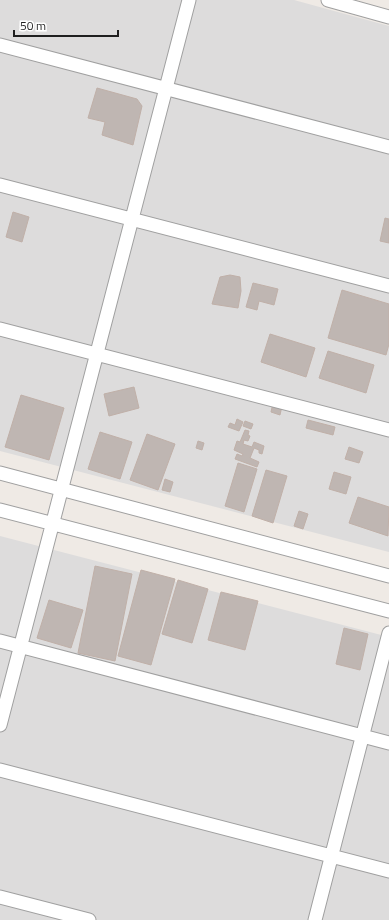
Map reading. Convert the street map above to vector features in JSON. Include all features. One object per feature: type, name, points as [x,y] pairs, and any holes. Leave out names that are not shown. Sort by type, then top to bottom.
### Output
[{"type":"street","points":[[0,725],[189,0]]},
{"type":"street","points":[[328,0],[389,17]]},
{"type":"street","points":[[0,45],[389,147]]},
{"type":"street","points":[[0,184],[389,286]]},
{"type":"street","points":[[0,329],[389,430]]},
{"type":"street","points":[[0,473],[389,576]]},
{"type":"street","points":[[0,510],[389,611]]},
{"type":"street","points":[[314,920],[332,856],[389,633]]},
{"type":"street","points":[[0,641],[389,743]]},
{"type":"street","points":[[0,770],[389,871]]},
{"type":"street","points":[[0,897],[89,920]]},
{"type":"shaded area","points":[[0,0],[294,0],[389,26],[389,552],[0,451]]},
{"type":"shaded area","points":[[0,536],[389,637],[389,920],[0,920]]},
{"type":"building","points":[[97,88],[137,99],[142,106],[133,145],[102,135],[105,122],[88,118]]},
{"type":"building","points":[[13,212],[29,217],[22,242],[6,237]]},
{"type":"building","points":[[385,218],[389,219],[389,243],[380,241]]},
{"type":"building","points":[[230,275],[240,277],[241,291],[238,308],[212,304],[220,277]]},
{"type":"building","points":[[253,283],[278,289],[274,305],[259,301],[257,310],[246,307]]},
{"type":"building","points":[[342,290],[389,304],[389,344],[386,355],[328,338]]},
{"type":"building","points":[[270,334],[315,348],[306,377],[261,362]]},
{"type":"building","points":[[328,351],[374,365],[366,393],[319,378]]},
{"type":"building","points":[[134,387],[139,408],[109,416],[104,394]]},
{"type":"building","points":[[21,395],[64,408],[49,460],[5,447]]},
{"type":"building","points":[[273,403],[282,406],[280,415],[271,412]]},
{"type":"building","points":[[237,419],[243,422],[239,431],[228,427],[230,423],[235,425]]},
{"type":"building","points":[[308,420],[335,427],[333,435],[306,428]]},
{"type":"building","points":[[245,421],[253,424],[251,429],[243,426]]},
{"type":"building","points":[[245,430],[249,431],[248,435],[250,436],[248,441],[244,440],[243,444],[252,447],[254,442],[264,446],[262,454],[259,453],[259,450],[254,448],[250,458],[259,462],[257,467],[235,459],[237,454],[242,456],[243,454],[234,450],[237,441],[240,442]]},
{"type":"building","points":[[100,432],[132,442],[120,479],[88,469]]},
{"type":"building","points":[[147,434],[175,444],[158,490],[130,480]]},
{"type":"building","points":[[198,441],[204,443],[202,450],[196,448]]},
{"type":"building","points":[[349,447],[363,452],[359,463],[345,459]]},
{"type":"building","points":[[238,463],[257,469],[244,512],[225,506]]},
{"type":"building","points":[[266,470],[287,476],[273,523],[252,516]]},
{"type":"building","points":[[334,472],[351,477],[346,494],[329,489]]},
{"type":"building","points":[[165,479],[173,482],[170,492],[162,490]]},
{"type":"building","points":[[358,497],[389,507],[388,536],[349,523]]},
{"type":"building","points":[[299,511],[308,514],[303,529],[294,526]]},
{"type":"building","points":[[95,566],[132,574],[115,661],[78,653]]},
{"type":"building","points":[[141,570],[175,579],[151,665],[118,656]]},
{"type":"building","points":[[178,580],[208,589],[192,643],[162,634]]},
{"type":"building","points":[[221,592],[258,601],[245,650],[208,640]]},
{"type":"building","points":[[49,600],[83,610],[71,648],[37,638]]},
{"type":"building","points":[[344,628],[368,634],[360,670],[336,664]]}]
